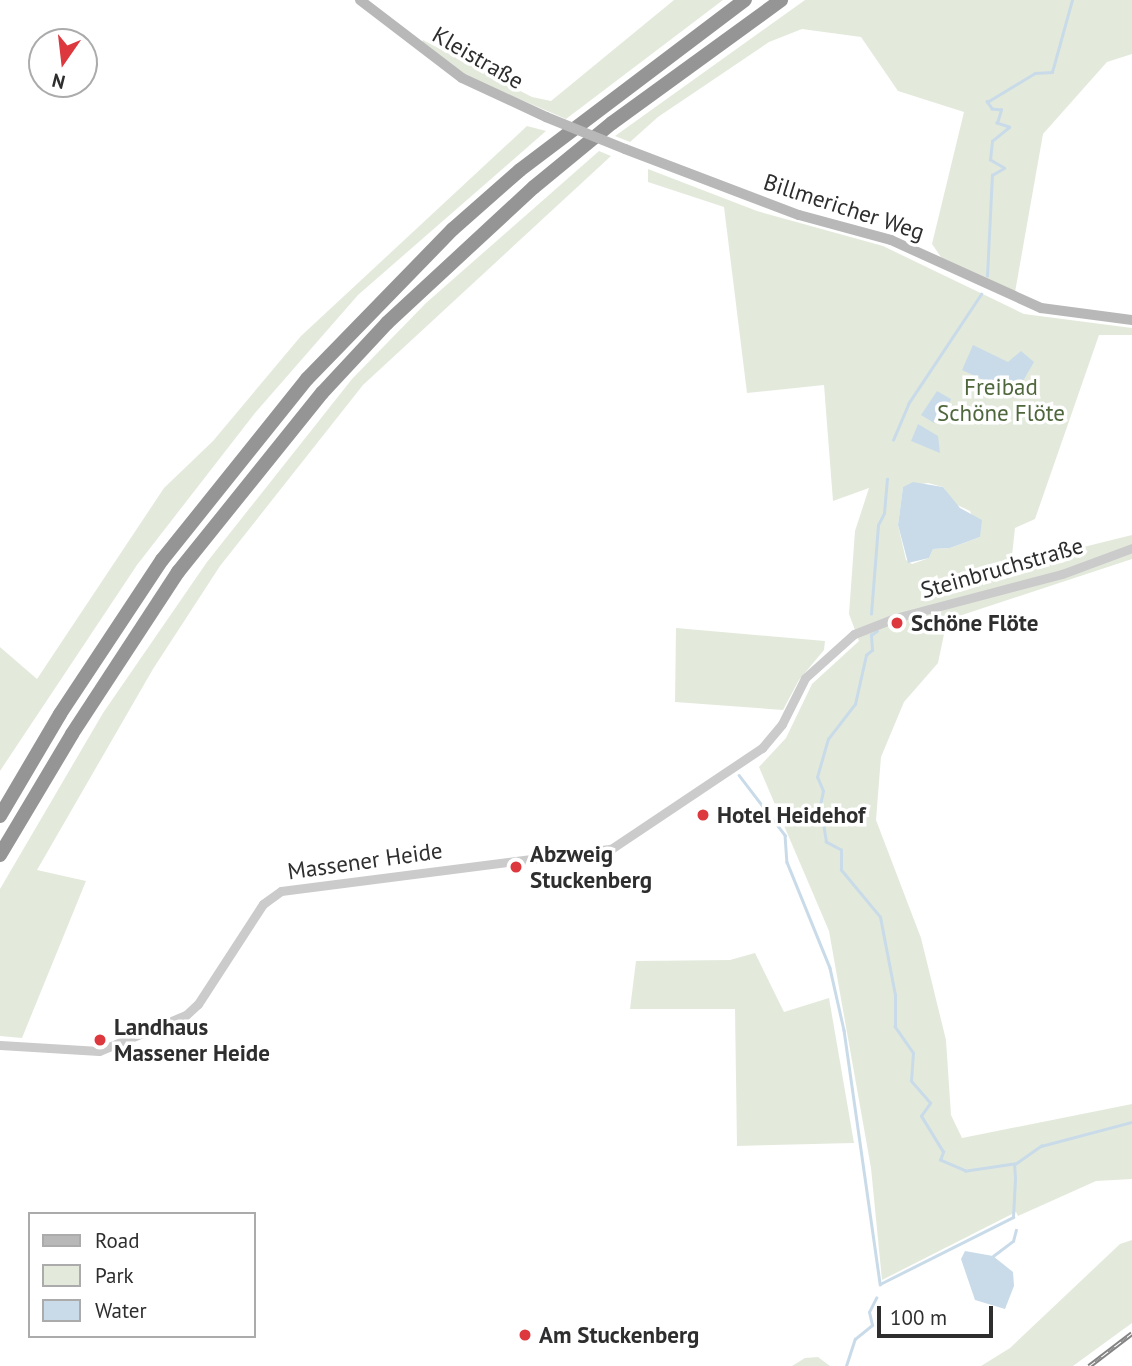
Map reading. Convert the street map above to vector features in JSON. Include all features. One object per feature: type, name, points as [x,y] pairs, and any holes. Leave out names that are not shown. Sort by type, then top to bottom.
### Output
[{"type":"highway","points":[[0,816],[162,560],[307,379],[453,229],[520,170],[745,0]]},
{"type":"highway","points":[[0,855],[72,734],[178,572],[322,393],[405,305],[534,187],[612,123],[781,0]]},
{"type":"main road","name":"Kleistraße","points":[[360,0],[462,78],[546,117]]},
{"type":"main road","name":"Billmericher Weg","points":[[546,117],[787,211],[891,240],[1041,308],[1132,320]]},
{"type":"street","name":"Steinbruchstraße","points":[[736,764],[770,741],[806,678],[825,655],[854,634],[905,615],[1051,577],[1132,548]]},
{"type":"street","name":"Massener Heide","points":[[0,1045],[99,1051],[186,1015],[198,1004],[263,904],[281,891],[598,852],[632,838],[736,764]]},
{"type":"green space","points":[[674,0],[723,0],[566,119],[463,75],[420,46],[423,40],[532,97],[551,101]]},
{"type":"green space","points":[[805,0],[1132,0],[1132,54],[1107,62],[1043,134],[1014,298],[945,263],[932,244],[964,112],[898,91],[861,37],[802,29],[769,42],[658,117],[630,142],[615,136]]},
{"type":"green space","points":[[527,126],[546,131],[358,295],[255,413],[137,565],[0,771],[0,647],[37,679],[164,488],[213,441],[301,336]]},
{"type":"green space","points":[[599,151],[611,156],[363,385],[220,566],[153,669],[37,870],[86,881],[22,1038],[0,1036],[0,889],[103,713],[207,562],[352,379],[426,303]]},
{"type":"green space","name":"Freibad Schöne Flöte","points":[[648,169],[757,211],[883,246],[1024,314],[1132,328],[1132,335],[1099,335],[1035,519],[1015,528],[1011,565],[1132,535],[1132,559],[947,620],[938,663],[904,702],[881,757],[876,820],[921,938],[946,1040],[951,1115],[962,1138],[1132,1104],[1132,1179],[1096,1181],[1018,1216],[1016,1212],[882,1280],[871,1168],[829,931],[759,767],[786,738],[812,684],[859,641],[849,614],[855,531],[869,488],[833,501],[824,385],[747,393],[724,207],[648,182]],"holes":[[[928,483],[943,487],[955,504],[970,511],[980,537],[950,548],[933,549],[929,558],[912,564],[906,560],[898,525],[903,487]]]},
{"type":"green space","points":[[676,628],[825,641],[824,650],[799,680],[783,710],[675,702]]},
{"type":"green space","points":[[755,953],[784,1012],[829,998],[854,1143],[737,1146],[735,1009],[630,1009],[636,961],[730,960]]},
{"type":"green space","points":[[1132,1240],[1132,1323],[1073,1366],[981,1366],[1010,1348],[1120,1244]]},
{"type":"green space","points":[[818,1357],[830,1366],[792,1366],[805,1358]]},
{"type":"water","points":[[973,345],[1008,362],[1021,351],[1034,362],[1015,395],[962,370]]},
{"type":"water","points":[[937,391],[951,399],[942,422],[934,423],[921,415]]},
{"type":"water","points":[[918,424],[938,436],[940,453],[911,441]]},
{"type":"water","points":[[913,482],[943,487],[960,508],[982,520],[980,537],[950,548],[933,549],[929,558],[908,563],[898,525],[903,487]]},
{"type":"water","points":[[965,1251],[993,1256],[1013,1272],[1014,1286],[1005,1309],[975,1300],[961,1259]]},
{"type":"waterway","points":[[987,276],[992,175],[1004,168],[990,160],[992,141],[1009,127],[997,123],[1001,110],[992,109],[987,102],[1035,73],[1052,72],[1072,0]]},
{"type":"waterway","points":[[893,440],[908,404],[981,294]]},
{"type":"waterway","points":[[871,614],[878,525],[884,513],[887,479]]},
{"type":"waterway","points":[[739,775],[785,835],[787,862],[830,968],[844,1030],[880,1284],[1013,1217],[1015,1178],[1014,1164],[966,1171],[940,1160],[943,1152],[921,1116],[930,1103],[911,1081],[913,1053],[895,1027],[895,995],[880,917],[841,870],[841,850],[826,842],[820,805],[823,791],[817,777],[828,739],[855,704],[866,655],[872,650],[871,635],[877,631]]},
{"type":"waterway","points":[[1015,1164],[1041,1146],[1132,1122]]},
{"type":"waterway","points":[[993,1256],[1013,1241],[1016,1230]]},
{"type":"waterway","points":[[846,1366],[855,1339],[872,1325],[869,1312],[876,1298]]},
{"type":"railway","points":[[1089,1366],[1132,1333]]},
{"type":"place","name":"Schöne Flöte","points":[[897,623]]},
{"type":"place","name":"Hotel Heidehof","points":[[703,815]]},
{"type":"place","name":"Abzweig Stuckenberg","points":[[516,867]]},
{"type":"place","name":"Landhaus Massener Heide","points":[[100,1040]]},
{"type":"place","name":"Am Stuckenberg","points":[[525,1335]]}]
